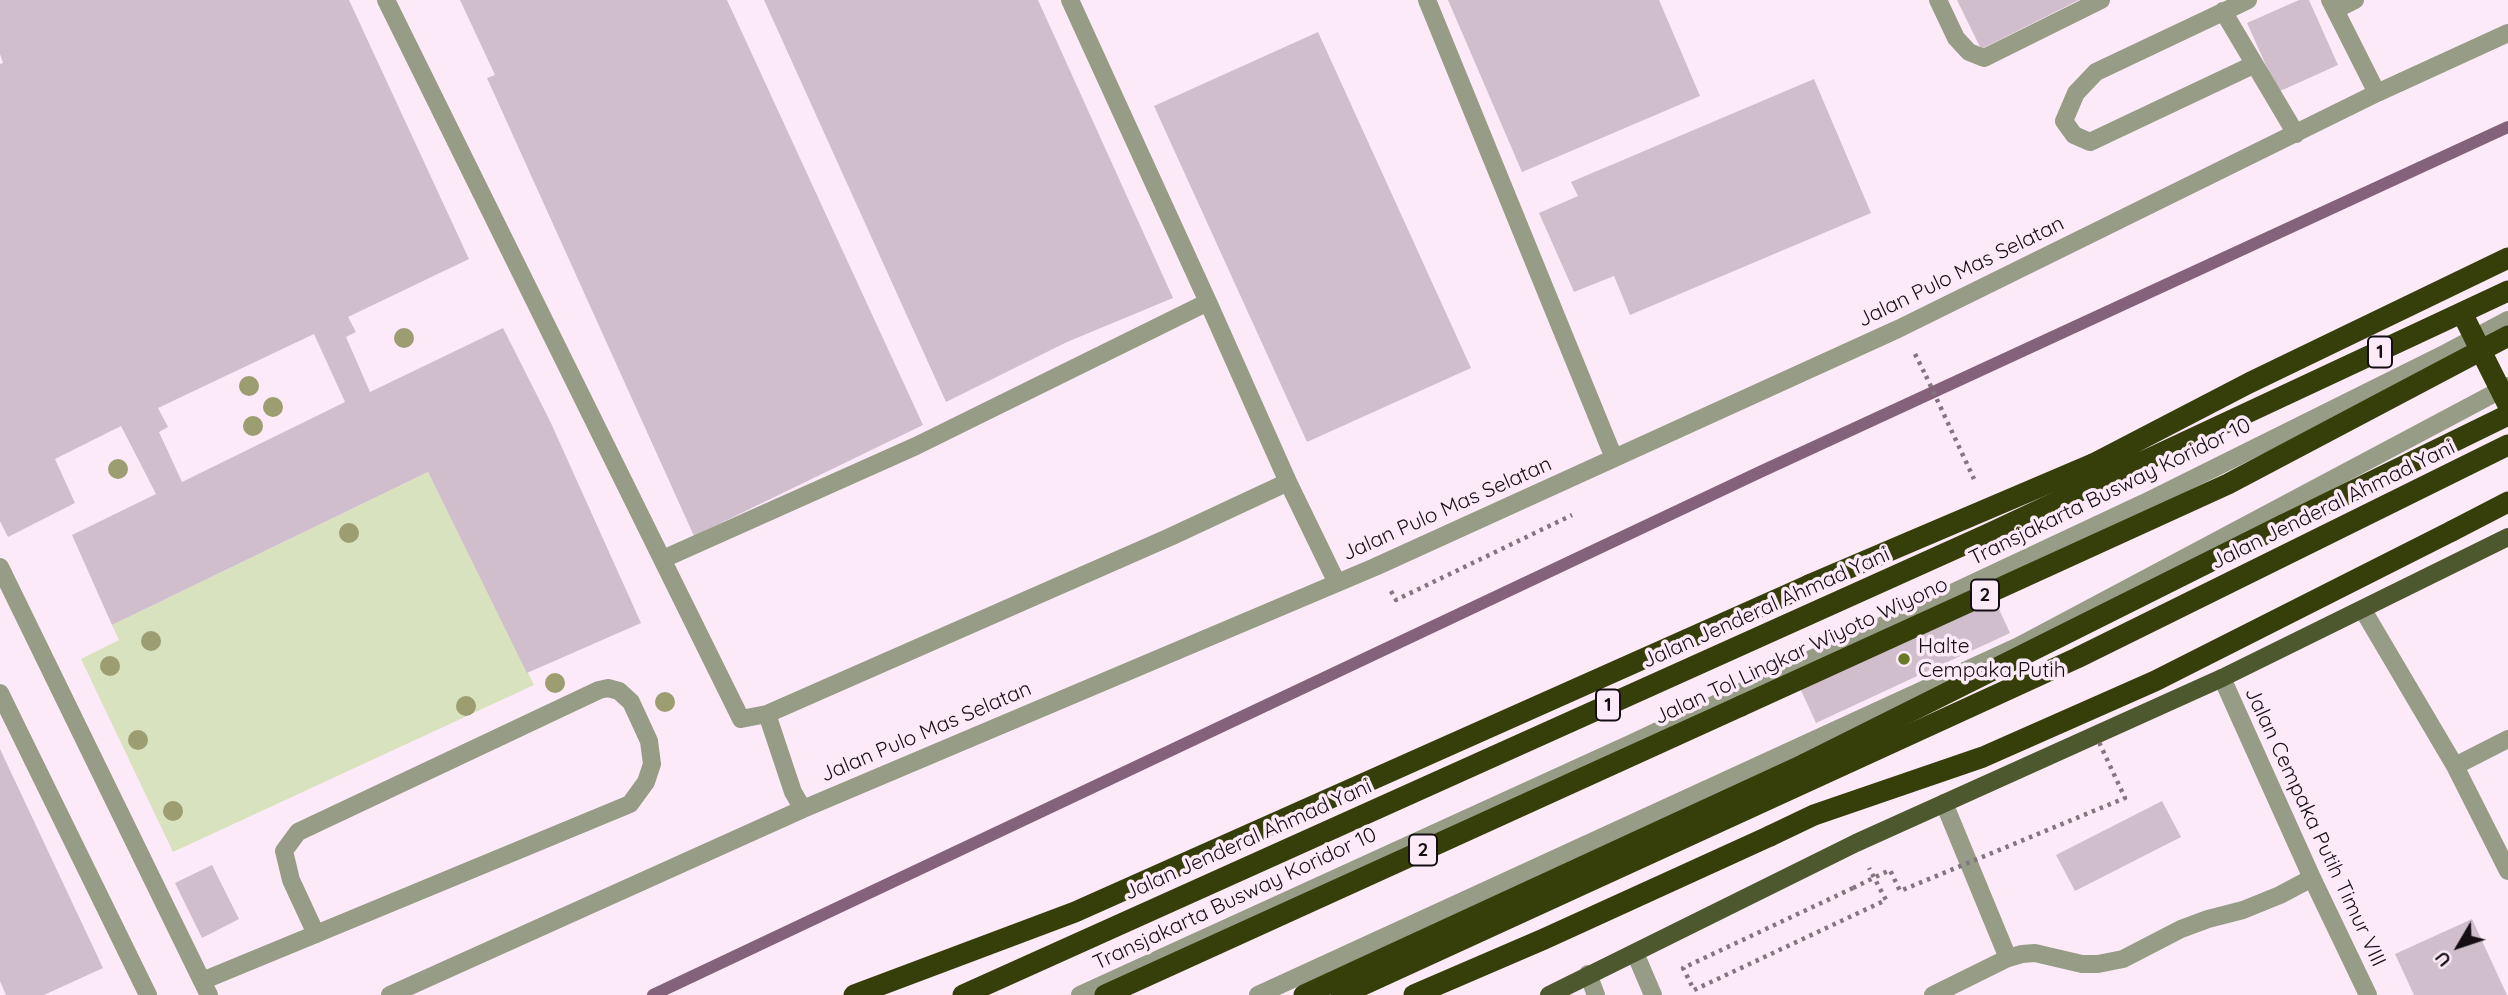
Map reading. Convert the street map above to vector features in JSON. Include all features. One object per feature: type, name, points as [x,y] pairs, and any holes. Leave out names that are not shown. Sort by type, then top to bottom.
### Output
[{"type":"highway","points":[[853,995],[1075,912],[1832,575],[2093,464],[2249,383],[2508,258]]},
{"type":"highway","name":"Jalan Jenderal Ahmad Yani","points":[[963,995],[1976,540],[2508,290]]},
{"type":"highway","points":[[2462,313],[2505,394]]},
{"type":"highway","name":"Jalan Tol Lingkar Wiyoto Wiyono","points":[[1105,995],[2228,484],[2508,336]]},
{"type":"highway","points":[[1304,995],[1805,764],[2508,415]]},
{"type":"highway","name":"Jalan Jenderal Ahmad Yani","points":[[1341,995],[2077,658],[2508,445]]},
{"type":"highway","points":[[1414,995],[1814,816],[1983,757],[2155,681],[2508,502]]},
{"type":"main road","points":[[1549,995],[1856,843],[2222,678],[2508,537]]},
{"type":"street","points":[[386,0],[741,719],[767,714],[1170,537],[1288,482]]},
{"type":"street","points":[[1070,0],[1288,482],[1337,583]]},
{"type":"street","points":[[1427,0],[1614,458]]},
{"type":"street","points":[[1938,0],[1956,38],[1969,52],[1984,58],[2101,0]]},
{"type":"street","points":[[2248,0],[2096,72],[2076,93],[2064,121],[2074,135],[2090,142],[2253,65]]},
{"type":"street","points":[[2355,0],[2333,5],[2377,93]]},
{"type":"street","points":[[2223,11],[2296,134]]},
{"type":"street","name":"Jalan Pulo Mas Selatan","points":[[390,995],[803,809],[1337,583],[1614,458],[1898,329],[2377,93],[2508,33]]},
{"type":"street","points":[[663,559],[916,446],[1208,302]]},
{"type":"street","name":"Transjakarta Busway Koridor 10","points":[[1080,995],[1616,751],[2119,514],[2508,320]]},
{"type":"street","points":[[1258,995],[2019,646],[2505,394]]},
{"type":"street","points":[[0,567],[205,988],[316,934],[629,804],[646,782],[652,764],[649,741],[631,702],[619,691],[608,688],[599,690],[298,832],[284,851],[291,880],[316,934]]},
{"type":"street","points":[[2362,610],[2455,766],[2508,871]]},
{"type":"street","name":"Jalan Cempaka Putih Timur VIII","points":[[2222,678],[2368,995]]},
{"type":"street","points":[[0,693],[148,995]]},
{"type":"street","points":[[767,714],[793,792],[803,809]]},
{"type":"street","points":[[2455,766],[2508,739]]},
{"type":"street","points":[[1944,803],[2008,958]]},
{"type":"street","points":[[1933,995],[1963,988],[2008,958],[2035,953],[2082,964],[2123,959],[2181,929],[2243,910],[2312,878]]},
{"type":"street","points":[[1635,953],[1653,995]]},
{"type":"street","points":[[1588,974],[1596,995]]},
{"type":"path","points":[[1913,350],[1926,376]]},
{"type":"path","points":[[1856,843],[1886,900],[1694,990],[1683,968],[1853,888],[1890,870],[1900,891],[2125,798]]},
{"type":"green space","points":[[428,472],[534,685],[173,852],[81,659],[119,640],[112,625]]},
{"type":"building","points":[[0,0],[349,0],[469,259],[348,317],[356,332],[346,337],[370,392],[503,328],[550,421],[641,623],[527,673],[428,472],[112,625],[72,535],[156,494],[121,426],[55,459],[75,503],[8,537],[0,521],[0,64],[3,63],[0,54]],"holes":[[[314,334],[345,402],[182,482],[159,432],[168,427],[158,408]]]},
{"type":"building","points":[[460,0],[727,0],[923,425],[694,536],[487,78],[495,75]]},
{"type":"building","points":[[764,0],[1038,0],[1173,298],[1067,342],[946,402]]},
{"type":"building","points":[[1448,0],[1659,0],[1700,96],[1522,172]]},
{"type":"building","points":[[1957,0],[2079,0],[1981,49]]},
{"type":"building","points":[[2299,0],[2309,0],[2338,65],[2278,92],[2247,23]]},
{"type":"building","points":[[1318,32],[1471,368],[1307,442],[1154,106]]},
{"type":"building","points":[[1814,79],[1871,213],[1630,315],[1614,276],[1574,292],[1539,213],[1578,196],[1571,182]]},
{"type":"building","name":"Halte Cempaka Putih","points":[[1993,596],[2010,633],[1816,723],[1799,686]]},
{"type":"building","points":[[0,749],[103,968],[44,995],[6,995],[0,981]]},
{"type":"building","points":[[2162,801],[2181,837],[2075,891],[2056,855]]},
{"type":"building","points":[[212,865],[239,919],[202,938],[175,883]]},
{"type":"building","points":[[2472,919],[2507,995],[2414,995],[2395,954]]},
{"type":"waterway","points":[[653,995],[1760,472],[2508,127]]},
{"type":"place","name":"Halte Cempaka Putih","points":[[1904,659]]}]
